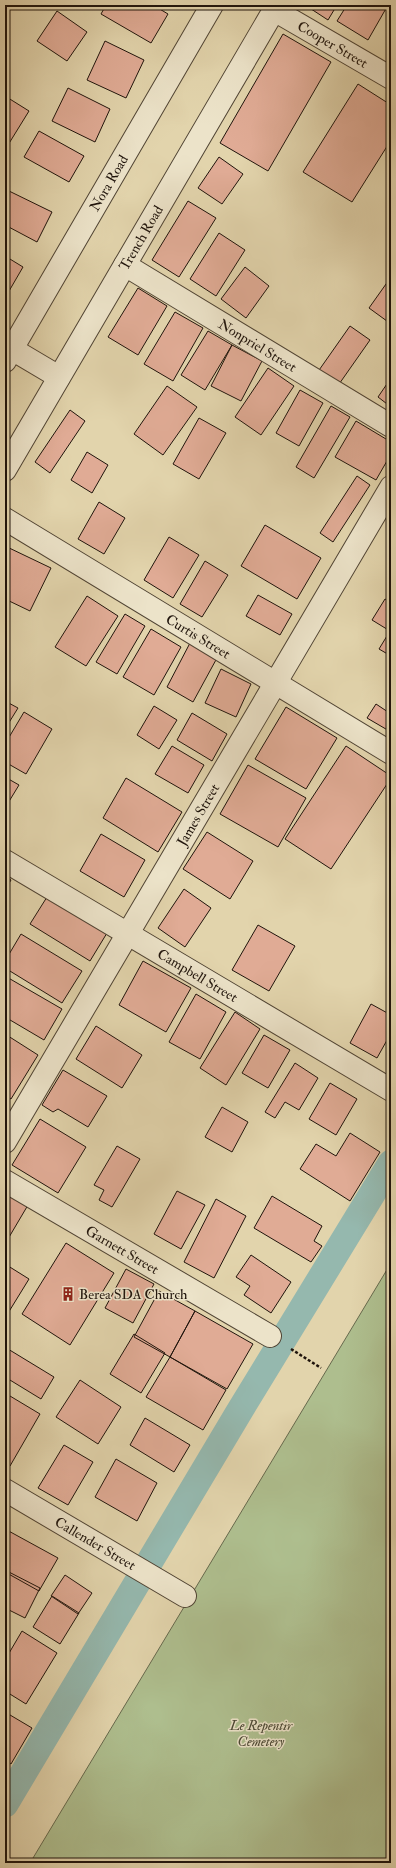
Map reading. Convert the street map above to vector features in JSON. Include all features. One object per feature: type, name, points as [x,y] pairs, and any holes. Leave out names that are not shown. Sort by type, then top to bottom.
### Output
[{"type":"street","name":"Nora Road","points":[[7,352],[212,5]]},
{"type":"street","name":"Cooper Street","points":[[275,8],[391,78]]},
{"type":"street","name":"Trench Road","points":[[5,470],[275,8]]},
{"type":"street","name":"Nonpriel Street","points":[[125,265],[391,426]]},
{"type":"street","points":[[7,352],[59,377]]},
{"type":"street","name":"James Street","points":[[5,1142],[391,487]]},
{"type":"street","name":"Curtis Street","points":[[5,519],[391,753]]},
{"type":"street","name":"Campbell Street","points":[[5,861],[391,1090]]},
{"type":"street","name":"Garnett Street","points":[[5,1181],[270,1336]]},
{"type":"street","name":"Callender Street","points":[[5,1490],[178,1593]]},
{"type":"path","points":[[270,1336],[321,1368]]},
{"type":"green space","name":"Le Repentir Cemetery","points":[[391,1263],[391,1863],[30,1863]]},
{"type":"building","points":[[106,5],[153,5],[168,14],[151,43],[101,14]]},
{"type":"building","points":[[305,5],[337,5],[328,20]]},
{"type":"building","points":[[347,5],[388,5],[368,40],[337,21]]},
{"type":"building","points":[[57,11],[87,32],[67,61],[37,41]]},
{"type":"building","points":[[283,34],[331,62],[268,171],[220,143]]},
{"type":"building","points":[[105,41],[144,60],[126,98],[87,80]]},
{"type":"building","points":[[358,84],[391,105],[391,140],[352,202],[303,172]]},
{"type":"building","points":[[68,88],[110,109],[95,142],[52,121]]},
{"type":"building","points":[[5,96],[29,111],[8,145],[5,143]]},
{"type":"building","points":[[39,131],[84,156],[69,182],[24,157]]},
{"type":"building","points":[[219,157],[243,174],[222,204],[198,188]]},
{"type":"building","points":[[9,191],[52,212],[37,242],[5,225],[5,200]]},
{"type":"building","points":[[188,201],[216,218],[179,277],[152,260]]},
{"type":"building","points":[[219,233],[245,250],[216,296],[190,279]]},
{"type":"building","points":[[5,256],[23,267],[5,298]]},
{"type":"building","points":[[245,267],[269,286],[246,318],[221,299]]},
{"type":"building","points":[[391,277],[391,324],[369,308]]},
{"type":"building","points":[[138,288],[167,306],[138,355],[108,337]]},
{"type":"building","points":[[175,312],[203,328],[173,381],[144,364]]},
{"type":"building","points":[[350,326],[370,340],[337,387],[317,373]]},
{"type":"building","points":[[208,331],[232,345],[205,390],[181,375]]},
{"type":"building","points":[[232,345],[262,361],[241,401],[211,386]]},
{"type":"building","points":[[268,368],[294,386],[261,435],[235,417]]},
{"type":"building","points":[[391,378],[391,407],[378,397]]},
{"type":"building","points":[[167,386],[197,407],[163,455],[134,434]]},
{"type":"building","points":[[300,390],[323,403],[299,446],[276,433]]},
{"type":"building","points":[[331,406],[350,417],[314,478],[296,467]]},
{"type":"building","points":[[70,410],[85,421],[50,473],[35,462]]},
{"type":"building","points":[[199,418],[226,433],[199,479],[173,464]]},
{"type":"building","points":[[356,421],[391,442],[391,454],[376,480],[335,457]]},
{"type":"building","points":[[87,452],[108,465],[92,493],[71,480]]},
{"type":"building","points":[[357,476],[370,485],[333,542],[320,533]]},
{"type":"building","points":[[99,502],[125,518],[104,554],[78,539]]},
{"type":"building","points":[[265,525],[321,558],[297,599],[241,566]]},
{"type":"building","points":[[169,537],[199,555],[173,598],[144,580]]},
{"type":"building","points":[[5,546],[51,568],[30,611],[5,599]]},
{"type":"building","points":[[205,561],[228,575],[202,617],[180,604]]},
{"type":"building","points":[[258,595],[292,614],[280,635],[246,616]]},
{"type":"building","points":[[87,596],[118,616],[86,666],[55,647]]},
{"type":"building","points":[[385,599],[391,602],[391,656],[379,649],[390,631],[372,620]]},
{"type":"building","points":[[125,614],[145,626],[117,674],[96,662]]},
{"type":"building","points":[[151,629],[181,647],[154,695],[123,677]]},
{"type":"building","points":[[190,643],[217,658],[193,702],[167,687]]},
{"type":"building","points":[[221,669],[251,684],[236,717],[205,703]]},
{"type":"building","points":[[5,701],[18,708],[5,729]]},
{"type":"building","points":[[376,704],[388,712],[391,707],[391,732],[367,718]]},
{"type":"building","points":[[154,706],[177,720],[159,749],[137,735]]},
{"type":"building","points":[[286,707],[337,738],[306,789],[255,759]]},
{"type":"building","points":[[24,712],[52,729],[26,774],[5,762],[5,744]]},
{"type":"building","points":[[192,713],[227,734],[212,761],[177,740]]},
{"type":"building","points":[[172,746],[204,765],[188,793],[155,774]]},
{"type":"building","points":[[346,746],[391,776],[391,778],[331,869],[285,839]]},
{"type":"building","points":[[248,765],[306,798],[278,847],[220,814]]},
{"type":"building","points":[[5,777],[19,785],[5,808]]},
{"type":"building","points":[[126,778],[182,812],[158,852],[103,818]]},
{"type":"building","points":[[207,832],[253,861],[230,899],[183,869]]},
{"type":"building","points":[[101,834],[145,860],[124,897],[80,871]]},
{"type":"building","points":[[5,876],[11,880],[5,890]]},
{"type":"building","points":[[184,889],[211,908],[185,947],[158,928]]},
{"type":"building","points":[[47,897],[107,933],[90,961],[30,924]]},
{"type":"building","points":[[258,925],[295,946],[269,991],[232,970]]},
{"type":"building","points":[[21,934],[82,971],[62,1003],[5,968],[5,961]]},
{"type":"building","points":[[143,961],[191,988],[166,1032],[119,1005]]},
{"type":"building","points":[[5,976],[62,1009],[44,1040],[5,1017]]},
{"type":"building","points":[[196,994],[226,1012],[200,1059],[169,1042]]},
{"type":"building","points":[[371,1004],[391,1015],[391,1033],[377,1058],[350,1043]]},
{"type":"building","points":[[235,1012],[260,1029],[226,1085],[200,1068]]},
{"type":"building","points":[[96,1026],[142,1055],[122,1088],[76,1059]]},
{"type":"building","points":[[5,1034],[38,1055],[11,1099],[5,1096]]},
{"type":"building","points":[[264,1035],[290,1050],[268,1088],[242,1073]]},
{"type":"building","points":[[295,1063],[318,1078],[299,1110],[285,1102],[275,1118],[265,1112]]},
{"type":"building","points":[[63,1070],[107,1096],[88,1127],[58,1109],[53,1112],[42,1105]]},
{"type":"building","points":[[330,1083],[357,1099],[336,1135],[309,1119]]},
{"type":"building","points":[[222,1107],[248,1122],[232,1152],[205,1137]]},
{"type":"building","points":[[40,1119],[86,1147],[58,1193],[12,1165]]},
{"type":"building","points":[[350,1133],[380,1152],[350,1201],[300,1169],[316,1144],[336,1156]]},
{"type":"building","points":[[117,1146],[140,1159],[112,1207],[99,1200],[104,1190],[94,1185]]},
{"type":"building","points":[[5,1191],[28,1205],[5,1244]]},
{"type":"building","points":[[177,1191],[205,1205],[181,1249],[154,1234]]},
{"type":"building","points":[[272,1196],[322,1226],[314,1241],[322,1246],[311,1262],[254,1228]]},
{"type":"building","points":[[216,1199],[246,1216],[214,1278],[184,1262]]},
{"type":"building","name":"Berea SDA Church","points":[[66,1243],[114,1273],[70,1345],[22,1314]]},
{"type":"building","points":[[251,1255],[291,1282],[271,1313],[244,1295],[250,1286],[236,1277]]},
{"type":"building","points":[[5,1264],[29,1279],[5,1318]]},
{"type":"building","points":[[126,1269],[154,1284],[133,1323],[105,1308]]},
{"type":"building","points":[[159,1291],[195,1311],[170,1357],[134,1337]]},
{"type":"building","points":[[195,1311],[253,1344],[227,1389],[170,1357]]},
{"type":"building","points":[[134,1334],[165,1353],[141,1393],[110,1374]]},
{"type":"building","points":[[8,1349],[54,1377],[41,1399],[5,1377],[5,1354]]},
{"type":"building","points":[[170,1357],[226,1390],[203,1430],[146,1397]]},
{"type":"building","points":[[80,1380],[121,1407],[98,1444],[56,1417]]},
{"type":"building","points":[[5,1393],[40,1414],[10,1466],[5,1464]]},
{"type":"building","points":[[145,1418],[190,1445],[174,1472],[130,1445]]},
{"type":"building","points":[[64,1445],[93,1462],[68,1505],[38,1488]]},
{"type":"building","points":[[116,1459],[157,1483],[137,1521],[95,1497]]},
{"type":"building","points":[[5,1529],[58,1558],[39,1591],[5,1572]]},
{"type":"building","points":[[5,1570],[40,1588],[25,1618],[5,1608]]},
{"type":"building","points":[[65,1575],[92,1593],[78,1614],[51,1596]]},
{"type":"building","points":[[52,1596],[79,1613],[60,1644],[33,1627]]},
{"type":"building","points":[[22,1631],[57,1653],[26,1704],[5,1691],[5,1660]]},
{"type":"building","points":[[5,1712],[32,1728],[11,1764],[5,1760]]},
{"type":"waterway","points":[[5,1804],[239,1412],[391,1163]]},
{"type":"place","name":"Berea SDA Church","points":[[68,1294]]}]
